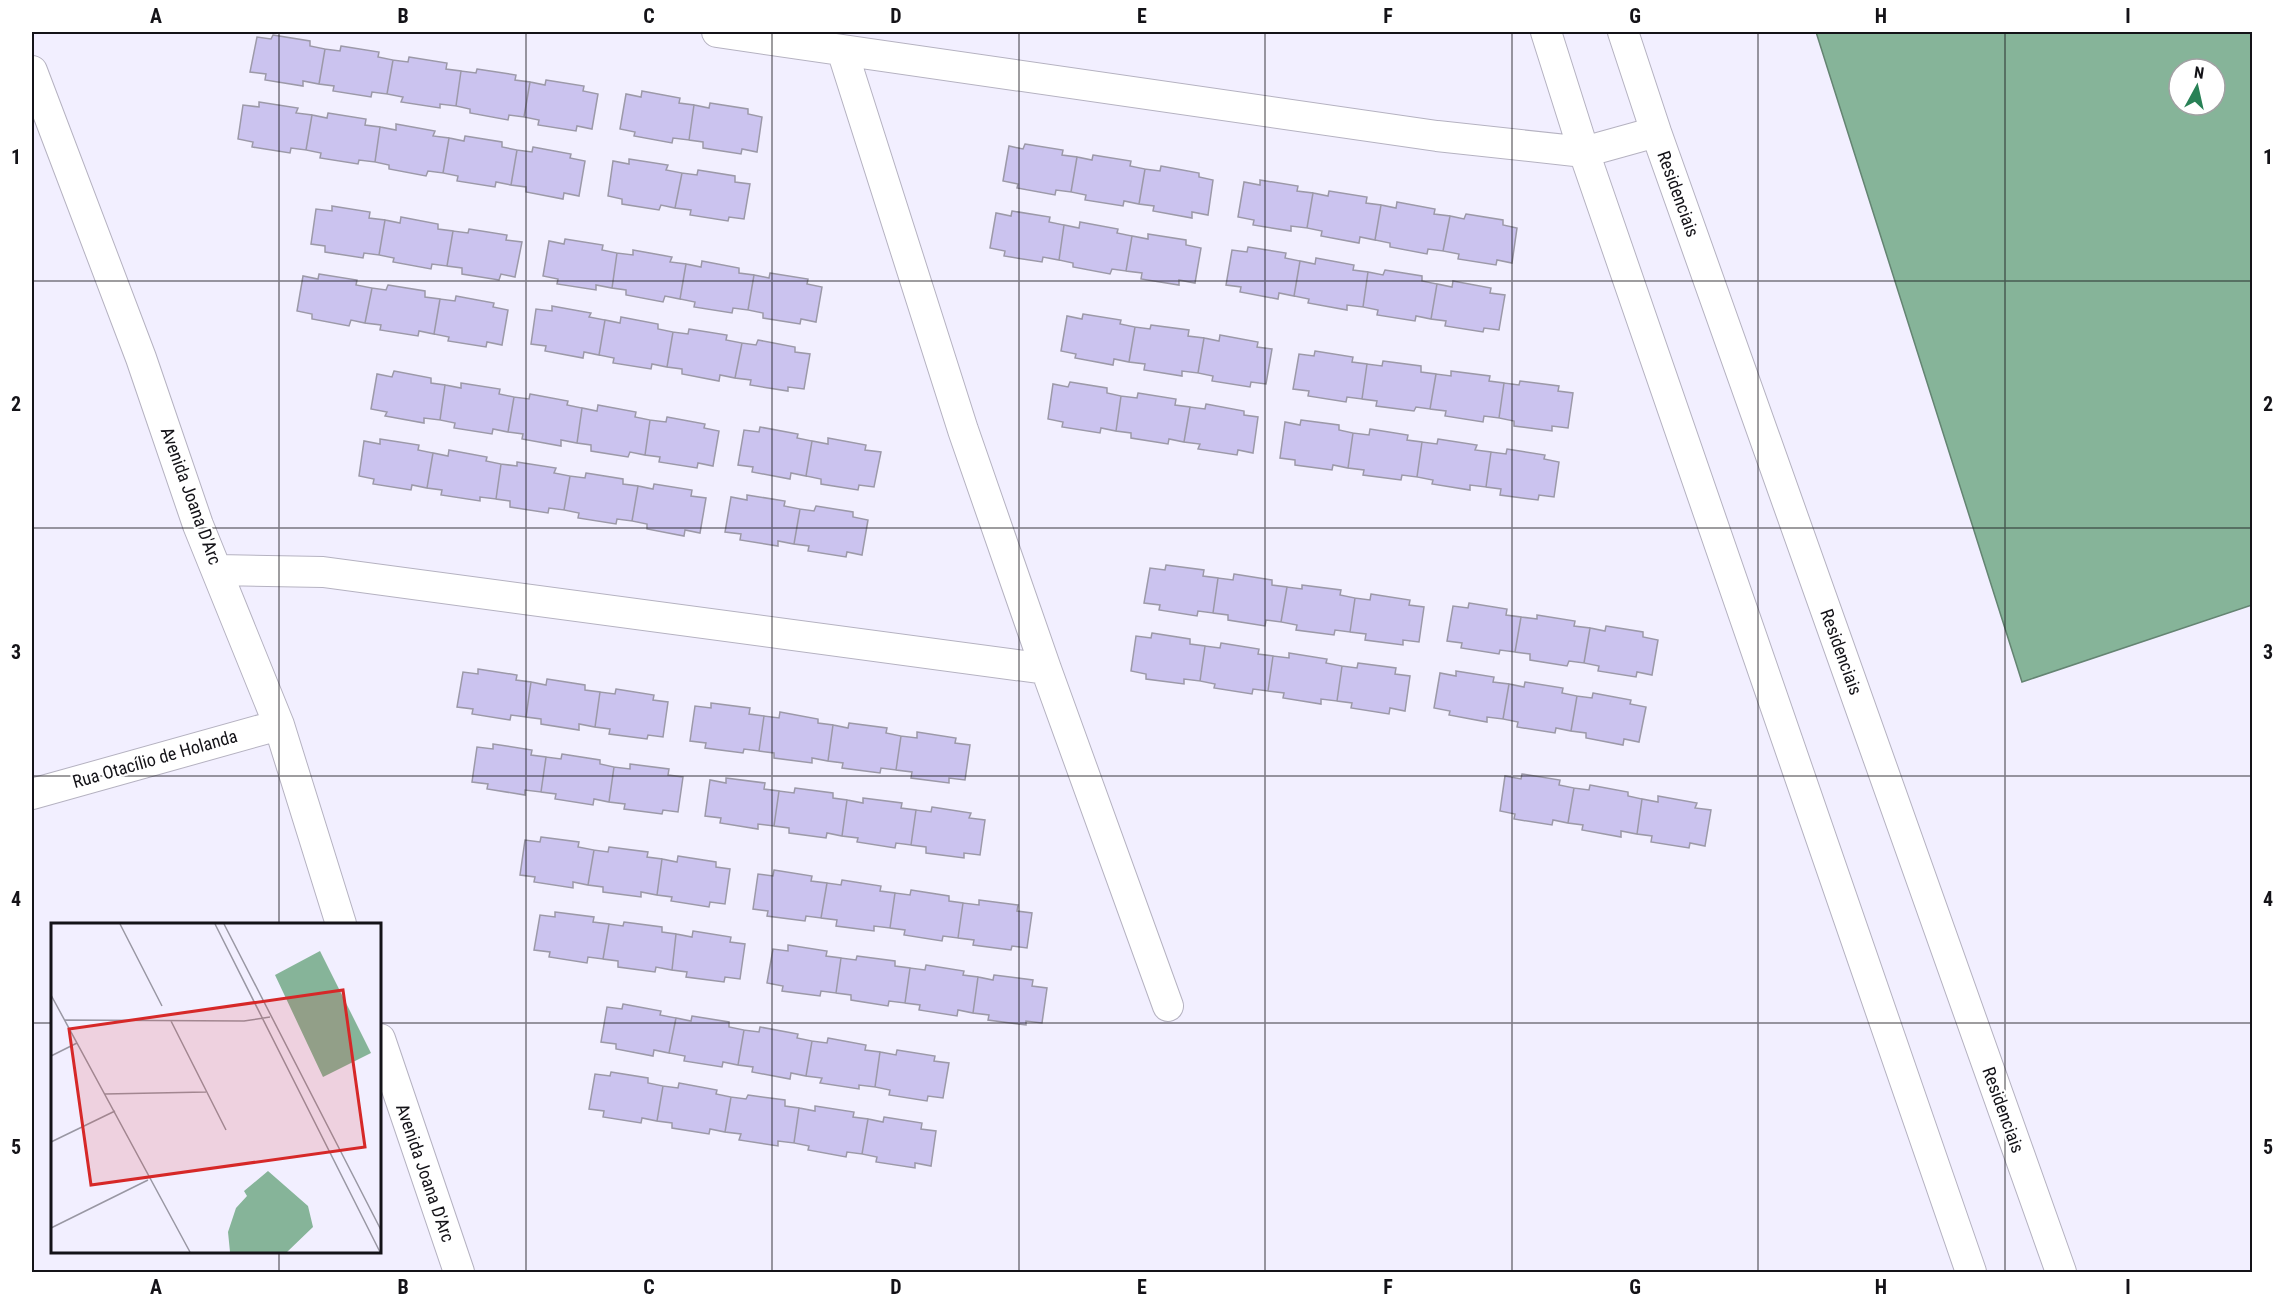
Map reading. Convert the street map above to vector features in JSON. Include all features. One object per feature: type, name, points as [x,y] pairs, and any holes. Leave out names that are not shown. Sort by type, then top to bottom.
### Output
[{"type":"street","points":[[717,32],[1437,136],[1584,152],[1656,132]]},
{"type":"street","points":[[1546,32],[1584,152],[1971,1272]]},
{"type":"street","name":"Residenciais","points":[[1623,32],[1656,132],[2061,1272]]},
{"type":"street","points":[[842,50],[963,430],[1046,669],[1168,1006]]},
{"type":"street","name":"Avenida Joana D'Arc","points":[[32,71],[42,128],[141,358],[198,525],[279,725],[342,923]]},
{"type":"street","points":[[218,570],[323,572],[1046,669]]},
{"type":"street","name":"Rua Otacílio de Holanda","points":[[32,794],[279,725]]},
{"type":"street","name":"Avenida Joana D'Arc","points":[[381,1042],[459,1272]]},
{"type":"shaded area","points":[[1816,32],[2252,32],[2252,605],[2022,682]]},
{"type":"building","points":[[273,35],[310,41],[310,46],[325,49],[319,84],[303,81],[303,86],[265,80],[266,74],[250,72],[257,37],[271,39]]},
{"type":"building","points":[[341,46],[379,52],[378,57],[393,60],[387,94],[372,92],[371,97],[333,91],[334,86],[319,84],[325,49],[340,51]]},
{"type":"building","points":[[409,57],[447,63],[446,69],[461,71],[456,106],[440,104],[440,108],[401,102],[403,97],[387,94],[393,60],[408,62]]},
{"type":"building","points":[[477,69],[516,75],[515,80],[530,82],[524,117],[509,115],[508,120],[470,113],[470,109],[456,106],[461,71],[476,73]]},
{"type":"building","points":[[546,80],[584,86],[583,91],[598,94],[592,129],[577,126],[576,131],[538,125],[539,120],[524,117],[530,82],[545,85]]},
{"type":"building","points":[[642,91],[680,98],[679,103],[694,105],[689,140],[673,138],[672,143],[634,136],[635,132],[620,129],[626,94],[641,97]]},
{"type":"building","points":[[259,102],[298,108],[296,113],[312,115],[306,150],[291,148],[290,153],[252,147],[253,142],[238,139],[243,105],[259,107]]},
{"type":"building","points":[[710,103],[748,109],[748,114],[762,117],[757,152],[742,149],[741,154],[703,148],[703,142],[689,140],[694,105],[709,108]]},
{"type":"building","points":[[328,113],[366,119],[365,125],[380,127],[375,162],[359,160],[358,164],[320,158],[321,153],[306,150],[312,115],[327,118]]},
{"type":"building","points":[[396,124],[435,131],[433,136],[449,138],[443,173],[428,171],[426,176],[389,169],[389,165],[375,162],[380,127],[396,130]]},
{"type":"building","points":[[465,136],[502,142],[502,147],[517,150],[511,185],[496,182],[495,187],[457,181],[458,176],[443,173],[449,138],[464,141]]},
{"type":"building","points":[[1025,144],[1063,150],[1062,155],[1077,157],[1071,192],[1056,190],[1055,195],[1017,188],[1018,184],[1003,181],[1009,146],[1023,149]]},
{"type":"building","points":[[533,147],[571,154],[570,158],[585,161],[579,196],[564,193],[563,199],[526,192],[526,187],[511,185],[517,150],[532,152]]},
{"type":"building","points":[[1093,155],[1131,161],[1130,166],[1145,169],[1139,204],[1124,201],[1123,206],[1085,200],[1086,195],[1071,192],[1077,157],[1092,160]]},
{"type":"building","points":[[629,159],[668,165],[666,170],[682,173],[675,208],[661,205],[659,210],[622,204],[622,199],[608,196],[613,161],[629,164]]},
{"type":"building","points":[[1161,166],[1199,173],[1199,177],[1213,180],[1208,215],[1192,212],[1192,218],[1153,211],[1154,206],[1139,204],[1145,169],[1160,171]]},
{"type":"building","points":[[698,170],[735,176],[735,182],[750,184],[744,219],[729,217],[728,221],[690,215],[691,210],[675,208],[682,173],[697,175]]},
{"type":"building","points":[[1260,180],[1298,186],[1297,191],[1313,193],[1307,228],[1291,226],[1291,231],[1253,225],[1254,220],[1238,217],[1244,182],[1260,185]]},
{"type":"building","points":[[1329,191],[1367,197],[1366,203],[1381,205],[1375,240],[1360,237],[1359,243],[1321,236],[1322,231],[1307,228],[1313,193],[1328,196]]},
{"type":"building","points":[[1397,202],[1435,209],[1434,214],[1450,216],[1443,251],[1428,249],[1427,254],[1390,247],[1390,243],[1375,240],[1381,205],[1396,208]]},
{"type":"building","points":[[332,206],[370,212],[369,218],[385,220],[379,255],[364,253],[363,258],[325,252],[325,246],[311,244],[316,209],[332,211]]},
{"type":"building","points":[[1012,211],[1050,217],[1049,222],[1064,225],[1059,260],[1043,257],[1042,262],[1004,256],[1005,251],[990,248],[996,213],[1011,216]]},
{"type":"building","points":[[1466,214],[1503,220],[1503,225],[1517,228],[1512,263],[1497,260],[1496,265],[1458,259],[1459,254],[1443,251],[1450,216],[1464,219]]},
{"type":"building","points":[[401,217],[438,224],[438,229],[453,231],[447,266],[432,264],[431,269],[393,262],[394,258],[379,255],[385,220],[400,223]]},
{"type":"building","points":[[1080,222],[1118,229],[1117,233],[1132,236],[1126,271],[1112,269],[1110,274],[1073,267],[1073,263],[1059,260],[1064,225],[1079,228]]},
{"type":"building","points":[[469,229],[507,235],[506,240],[522,242],[515,277],[501,274],[499,280],[462,274],[462,268],[447,266],[453,231],[468,233]]},
{"type":"building","points":[[1148,234],[1186,240],[1186,245],[1201,248],[1195,283],[1179,280],[1179,285],[1141,279],[1142,273],[1126,271],[1132,236],[1148,239]]},
{"type":"building","points":[[565,239],[603,245],[602,250],[617,253],[612,288],[596,285],[596,290],[557,284],[558,279],[543,276],[549,241],[564,244]]},
{"type":"building","points":[[1248,247],[1286,253],[1285,258],[1300,261],[1294,296],[1279,293],[1278,299],[1240,292],[1241,287],[1226,285],[1232,250],[1247,252]]},
{"type":"building","points":[[633,250],[672,257],[670,262],[686,264],[680,299],[665,296],[663,302],[626,295],[626,290],[612,288],[617,253],[633,255]]},
{"type":"building","points":[[1316,258],[1354,265],[1353,270],[1368,272],[1363,307],[1347,305],[1347,310],[1308,303],[1309,299],[1294,296],[1300,261],[1315,264]]},
{"type":"building","points":[[702,261],[739,268],[739,273],[754,275],[748,310],[733,308],[732,313],[694,307],[695,302],[680,299],[686,264],[701,267]]},
{"type":"building","points":[[1385,270],[1422,276],[1422,281],[1437,284],[1431,319],[1416,316],[1415,321],[1377,315],[1378,310],[1363,307],[1368,272],[1383,275]]},
{"type":"building","points":[[770,273],[808,279],[807,284],[822,287],[816,322],[801,319],[800,324],[763,318],[763,313],[748,310],[754,275],[769,278]]},
{"type":"building","points":[[319,274],[357,280],[356,285],[372,288],[365,323],[351,320],[349,326],[312,319],[312,314],[297,311],[303,276],[318,279]]},
{"type":"building","points":[[1453,281],[1491,288],[1490,293],[1505,295],[1499,330],[1484,328],[1483,332],[1445,326],[1446,321],[1431,319],[1437,284],[1452,287]]},
{"type":"building","points":[[388,285],[425,291],[425,297],[440,299],[434,334],[419,331],[418,336],[380,330],[381,325],[365,323],[372,288],[386,290]]},
{"type":"building","points":[[456,296],[494,303],[493,307],[508,310],[502,345],[487,342],[486,347],[448,341],[449,337],[434,334],[440,299],[455,301]]},
{"type":"building","points":[[552,306],[591,313],[589,317],[605,320],[599,355],[584,352],[583,358],[545,351],[546,346],[531,344],[536,309],[552,311]]},
{"type":"building","points":[[1083,314],[1121,320],[1120,324],[1135,327],[1129,362],[1114,359],[1113,365],[1075,358],[1076,354],[1061,351],[1067,316],[1082,319]]},
{"type":"building","points":[[621,317],[658,324],[658,329],[673,332],[667,367],[652,364],[651,369],[613,363],[614,358],[599,355],[605,320],[620,323]]},
{"type":"building","points":[[1151,325],[1189,330],[1188,336],[1204,338],[1198,373],[1182,371],[1182,376],[1144,370],[1145,364],[1129,362],[1135,327],[1150,329]]},
{"type":"building","points":[[689,329],[727,335],[726,340],[742,343],[735,378],[720,375],[719,381],[682,374],[682,369],[667,367],[673,332],[688,334]]},
{"type":"building","points":[[1220,335],[1258,342],[1257,347],[1272,349],[1266,384],[1251,382],[1250,387],[1212,381],[1213,376],[1198,373],[1204,338],[1219,341]]},
{"type":"building","points":[[758,340],[795,347],[795,352],[810,354],[804,389],[788,387],[788,391],[750,385],[751,380],[735,378],[742,343],[756,345]]},
{"type":"building","points":[[1315,351],[1353,357],[1352,362],[1367,364],[1362,399],[1347,397],[1346,402],[1308,396],[1309,391],[1293,389],[1299,354],[1314,356]]},
{"type":"building","points":[[1383,361],[1421,366],[1421,372],[1436,374],[1430,409],[1416,407],[1414,411],[1376,406],[1377,401],[1362,399],[1367,364],[1382,366]]},
{"type":"building","points":[[394,371],[431,378],[431,383],[445,385],[440,420],[424,418],[424,423],[385,416],[387,412],[371,409],[377,374],[392,377]]},
{"type":"building","points":[[1451,371],[1490,376],[1489,381],[1504,383],[1499,418],[1484,416],[1483,422],[1445,416],[1446,411],[1430,409],[1436,374],[1451,376]]},
{"type":"building","points":[[1520,381],[1559,386],[1558,391],[1573,393],[1568,428],[1552,426],[1552,431],[1514,426],[1514,421],[1499,418],[1504,383],[1519,385]]},
{"type":"building","points":[[1070,382],[1107,388],[1107,393],[1121,396],[1116,431],[1101,428],[1100,433],[1062,427],[1063,422],[1048,419],[1053,384],[1068,387]]},
{"type":"building","points":[[461,383],[500,389],[499,394],[514,397],[508,432],[493,429],[492,434],[454,428],[455,423],[440,420],[445,385],[461,388]]},
{"type":"building","points":[[1138,393],[1176,399],[1175,405],[1190,407],[1184,442],[1169,439],[1168,444],[1131,438],[1131,433],[1116,431],[1121,396],[1137,398]]},
{"type":"building","points":[[530,394],[568,401],[567,405],[582,408],[577,443],[561,440],[561,446],[522,439],[523,434],[508,432],[514,397],[529,399]]},
{"type":"building","points":[[1206,404],[1244,411],[1244,415],[1258,417],[1253,453],[1238,450],[1237,455],[1198,449],[1200,444],[1184,442],[1190,407],[1205,409]]},
{"type":"building","points":[[598,405],[636,412],[635,417],[650,420],[645,455],[630,452],[628,457],[591,451],[591,445],[577,443],[582,408],[597,411]]},
{"type":"building","points":[[667,417],[705,424],[704,428],[719,431],[713,466],[698,463],[697,468],[659,462],[660,457],[645,455],[650,420],[666,422]]},
{"type":"building","points":[[1301,420],[1339,425],[1339,430],[1353,433],[1348,468],[1333,465],[1332,470],[1295,465],[1295,460],[1280,458],[1285,422],[1300,425]]},
{"type":"building","points":[[760,427],[798,434],[797,438],[812,441],[806,476],[791,473],[790,479],[752,472],[753,467],[738,465],[744,430],[759,432]]},
{"type":"building","points":[[1370,429],[1408,435],[1407,440],[1422,442],[1417,477],[1402,475],[1401,480],[1363,475],[1364,470],[1348,468],[1353,433],[1369,435]]},
{"type":"building","points":[[828,438],[866,445],[865,450],[881,452],[874,487],[859,485],[858,490],[821,484],[821,479],[806,476],[812,441],[828,444]]},
{"type":"building","points":[[380,439],[419,445],[418,450],[433,453],[427,488],[412,485],[411,490],[373,484],[374,479],[359,476],[364,441],[380,444]]},
{"type":"building","points":[[1438,439],[1477,445],[1475,450],[1491,452],[1486,487],[1470,485],[1470,490],[1432,484],[1433,480],[1417,477],[1422,442],[1437,444]]},
{"type":"building","points":[[1507,449],[1545,455],[1544,459],[1559,462],[1554,497],[1539,495],[1538,500],[1500,495],[1501,489],[1486,487],[1491,452],[1506,454]]},
{"type":"building","points":[[449,450],[487,457],[486,461],[501,464],[496,499],[480,497],[480,501],[441,495],[442,490],[427,488],[433,453],[448,456]]},
{"type":"building","points":[[517,462],[556,468],[554,473],[570,476],[564,510],[549,508],[548,513],[510,507],[510,501],[496,499],[501,464],[517,466]]},
{"type":"building","points":[[586,473],[623,479],[623,484],[638,486],[632,521],[617,519],[616,524],[578,518],[579,513],[564,510],[570,476],[585,478]]},
{"type":"building","points":[[654,484],[692,490],[691,496],[706,498],[700,533],[685,530],[684,536],[647,529],[647,524],[632,521],[638,486],[653,489]]},
{"type":"building","points":[[747,495],[785,501],[784,506],[800,509],[794,544],[778,541],[778,546],[740,540],[741,534],[725,532],[731,497],[747,500]]},
{"type":"building","points":[[816,506],[853,512],[853,517],[868,520],[862,555],[847,552],[846,557],[808,551],[809,546],[794,544],[800,509],[814,511]]},
{"type":"building","points":[[1166,565],[1204,570],[1203,576],[1218,578],[1213,613],[1198,611],[1197,616],[1159,610],[1160,605],[1144,603],[1150,568],[1165,570]]},
{"type":"building","points":[[1234,574],[1272,580],[1272,585],[1287,587],[1281,622],[1266,620],[1265,626],[1228,620],[1228,615],[1213,613],[1218,578],[1233,580]]},
{"type":"building","points":[[1302,585],[1341,590],[1340,595],[1355,598],[1350,632],[1335,630],[1334,635],[1296,630],[1297,625],[1281,622],[1287,587],[1302,589]]},
{"type":"building","points":[[1371,594],[1410,600],[1409,605],[1424,607],[1419,642],[1403,640],[1403,645],[1365,640],[1366,634],[1350,632],[1355,598],[1370,600]]},
{"type":"building","points":[[1469,603],[1507,609],[1506,615],[1521,617],[1515,652],[1500,650],[1499,654],[1461,648],[1462,643],[1447,641],[1453,606],[1468,608]]},
{"type":"building","points":[[1537,615],[1575,621],[1574,626],[1590,628],[1584,663],[1569,661],[1567,666],[1530,660],[1530,654],[1515,652],[1521,617],[1537,619]]},
{"type":"building","points":[[1606,626],[1643,632],[1643,637],[1658,640],[1652,675],[1637,672],[1636,677],[1598,671],[1599,666],[1584,663],[1590,628],[1605,631]]},
{"type":"building","points":[[1152,633],[1190,639],[1190,644],[1205,646],[1200,681],[1184,679],[1184,684],[1146,679],[1146,674],[1131,671],[1136,636],[1151,638]]},
{"type":"building","points":[[1221,643],[1259,649],[1258,654],[1273,656],[1268,691],[1253,689],[1252,694],[1214,688],[1215,684],[1200,681],[1205,646],[1220,648]]},
{"type":"building","points":[[1289,653],[1327,659],[1326,663],[1342,666],[1337,701],[1321,699],[1321,704],[1283,698],[1284,693],[1268,691],[1273,656],[1289,658]]},
{"type":"building","points":[[1358,663],[1396,668],[1395,674],[1410,676],[1405,711],[1390,708],[1389,714],[1351,708],[1352,703],[1337,701],[1342,666],[1357,668]]},
{"type":"building","points":[[478,669],[517,675],[516,680],[531,682],[526,717],[511,715],[510,720],[472,714],[473,709],[457,707],[463,672],[478,674]]},
{"type":"building","points":[[1456,671],[1494,677],[1493,682],[1509,684],[1503,719],[1487,717],[1487,722],[1449,715],[1450,711],[1434,708],[1440,673],[1456,676]]},
{"type":"building","points":[[547,679],[585,685],[585,690],[600,692],[595,727],[579,724],[579,730],[541,724],[541,719],[526,717],[531,682],[546,685]]},
{"type":"building","points":[[1525,682],[1563,688],[1562,693],[1577,696],[1571,731],[1556,728],[1555,733],[1517,727],[1518,722],[1503,719],[1509,684],[1524,687]]},
{"type":"building","points":[[616,689],[654,695],[653,700],[668,702],[663,737],[648,735],[647,739],[609,734],[610,729],[595,727],[600,692],[615,694]]},
{"type":"building","points":[[1593,693],[1631,700],[1630,704],[1646,707],[1639,742],[1624,739],[1623,745],[1586,738],[1586,733],[1571,731],[1577,696],[1592,698]]},
{"type":"building","points":[[711,703],[750,708],[749,714],[764,716],[759,751],[744,749],[743,753],[705,748],[706,743],[690,741],[695,706],[711,708]]},
{"type":"building","points":[[780,712],[818,719],[818,723],[833,725],[828,761],[812,758],[812,763],[774,758],[774,753],[759,751],[764,716],[779,718]]},
{"type":"building","points":[[849,723],[887,728],[886,733],[901,736],[896,770],[881,768],[880,773],[842,768],[843,763],[828,761],[833,725],[848,728]]},
{"type":"building","points":[[917,732],[956,738],[955,743],[970,745],[965,780],[949,778],[949,783],[911,778],[912,772],[896,770],[901,736],[917,738]]},
{"type":"building","points":[[493,744],[532,750],[531,755],[546,757],[541,792],[525,790],[525,795],[487,789],[488,784],[472,782],[477,747],[493,749]]},
{"type":"building","points":[[562,754],[600,760],[600,764],[614,767],[609,802],[594,799],[593,805],[555,799],[556,794],[541,792],[546,757],[561,759]]},
{"type":"building","points":[[630,764],[669,769],[668,775],[683,777],[678,812],[663,810],[662,814],[624,809],[625,804],[609,802],[614,767],[630,769]]},
{"type":"building","points":[[1522,774],[1560,780],[1559,785],[1574,788],[1568,823],[1553,820],[1552,825],[1514,819],[1515,814],[1500,811],[1505,776],[1521,779]]},
{"type":"building","points":[[726,778],[765,783],[764,789],[779,791],[774,826],[758,824],[758,829],[720,823],[721,818],[705,816],[710,780],[726,783]]},
{"type":"building","points":[[1590,785],[1628,792],[1628,796],[1642,799],[1637,834],[1621,831],[1621,837],[1582,830],[1583,825],[1568,823],[1574,788],[1589,790]]},
{"type":"building","points":[[795,788],[833,793],[833,798],[847,800],[842,836],[827,833],[826,838],[789,833],[789,828],[774,826],[779,791],[794,793]]},
{"type":"building","points":[[1658,796],[1697,803],[1695,808],[1711,810],[1705,846],[1690,843],[1689,848],[1651,842],[1652,836],[1637,834],[1642,799],[1658,802]]},
{"type":"building","points":[[863,798],[902,803],[901,808],[916,810],[911,845],[896,843],[895,848],[857,842],[858,838],[842,836],[847,800],[863,803]]},
{"type":"building","points":[[932,807],[971,813],[969,818],[985,820],[980,855],[964,853],[964,858],[926,853],[926,847],[911,845],[916,810],[931,812]]},
{"type":"building","points":[[541,837],[579,842],[578,847],[594,850],[588,885],[573,882],[573,888],[534,882],[535,877],[520,875],[525,840],[540,842]]},
{"type":"building","points":[[609,847],[648,852],[647,857],[662,859],[657,895],[641,892],[641,897],[603,892],[603,887],[588,885],[594,850],[608,852]]},
{"type":"building","points":[[678,856],[716,862],[716,867],[730,869],[725,904],[710,902],[709,907],[671,901],[672,897],[657,895],[662,859],[677,862]]},
{"type":"building","points":[[774,870],[812,876],[811,881],[827,883],[821,918],[806,916],[805,921],[767,916],[768,911],[753,909],[758,874],[773,876]]},
{"type":"building","points":[[842,880],[881,886],[880,891],[895,893],[890,928],[874,926],[874,931],[836,926],[837,920],[821,918],[827,883],[841,885]]},
{"type":"building","points":[[911,890],[949,896],[949,901],[963,903],[958,938],[943,936],[942,941],[904,935],[905,930],[890,928],[895,893],[910,895]]},
{"type":"building","points":[[979,900],[1018,905],[1017,911],[1032,913],[1027,948],[1012,946],[1011,950],[973,945],[974,940],[958,938],[963,903],[979,905]]},
{"type":"building","points":[[555,912],[594,917],[593,922],[609,924],[603,959],[588,957],[587,963],[549,957],[550,952],[534,950],[540,915],[555,917]]},
{"type":"building","points":[[624,922],[662,927],[662,932],[676,934],[672,970],[656,967],[655,972],[618,967],[618,961],[603,959],[609,924],[623,926]]},
{"type":"building","points":[[693,931],[731,937],[730,942],[745,944],[740,979],[725,977],[724,982],[686,977],[687,972],[672,970],[676,934],[692,937]]},
{"type":"building","points":[[788,945],[827,951],[826,956],[841,958],[836,993],[821,991],[820,996],[782,991],[783,986],[767,983],[773,949],[788,951]]},
{"type":"building","points":[[857,956],[895,961],[895,966],[910,968],[905,1003],[889,1001],[888,1006],[851,1000],[851,995],[836,993],[841,958],[856,960]]},
{"type":"building","points":[[926,965],[964,971],[963,975],[978,977],[973,1013],[958,1010],[957,1016],[919,1010],[920,1005],[905,1003],[910,968],[925,970]]},
{"type":"building","points":[[994,975],[1033,980],[1032,986],[1047,988],[1042,1023],[1026,1021],[1026,1025],[988,1020],[989,1015],[973,1013],[978,977],[993,980]]},
{"type":"building","points":[[623,1004],[661,1011],[660,1015],[676,1018],[669,1053],[654,1050],[653,1056],[616,1049],[616,1044],[601,1042],[607,1007],[622,1009]]},
{"type":"building","points":[[692,1016],[729,1022],[729,1027],[744,1030],[738,1065],[723,1062],[722,1067],[684,1061],[685,1056],[669,1053],[676,1018],[691,1021]]},
{"type":"building","points":[[760,1027],[798,1034],[797,1038],[812,1041],[806,1076],[791,1073],[790,1079],[752,1072],[753,1067],[738,1065],[744,1030],[759,1032]]},
{"type":"building","points":[[828,1038],[866,1045],[865,1050],[880,1052],[875,1087],[859,1085],[859,1089],[820,1083],[822,1078],[806,1076],[812,1041],[827,1043]]},
{"type":"building","points":[[897,1050],[935,1056],[934,1061],[949,1063],[943,1098],[928,1096],[927,1101],[889,1095],[890,1090],[875,1087],[880,1052],[896,1055]]},
{"type":"building","points":[[611,1072],[648,1078],[648,1083],[663,1086],[657,1121],[642,1118],[641,1123],[603,1117],[604,1111],[589,1109],[595,1074],[610,1076]]},
{"type":"building","points":[[679,1083],[717,1090],[716,1094],[731,1097],[725,1132],[710,1129],[709,1134],[672,1128],[672,1123],[657,1121],[663,1086],[678,1088]]},
{"type":"building","points":[[748,1095],[785,1100],[785,1106],[799,1108],[794,1143],[778,1141],[778,1146],[739,1140],[741,1134],[725,1132],[731,1097],[746,1099]]},
{"type":"building","points":[[815,1106],[854,1112],[853,1117],[868,1119],[862,1154],[847,1152],[846,1157],[808,1150],[809,1146],[794,1143],[799,1108],[815,1111]]},
{"type":"building","points":[[884,1117],[922,1123],[921,1129],[936,1131],[931,1166],[915,1163],[915,1168],[876,1162],[877,1157],[862,1154],[868,1119],[883,1122]]}]
